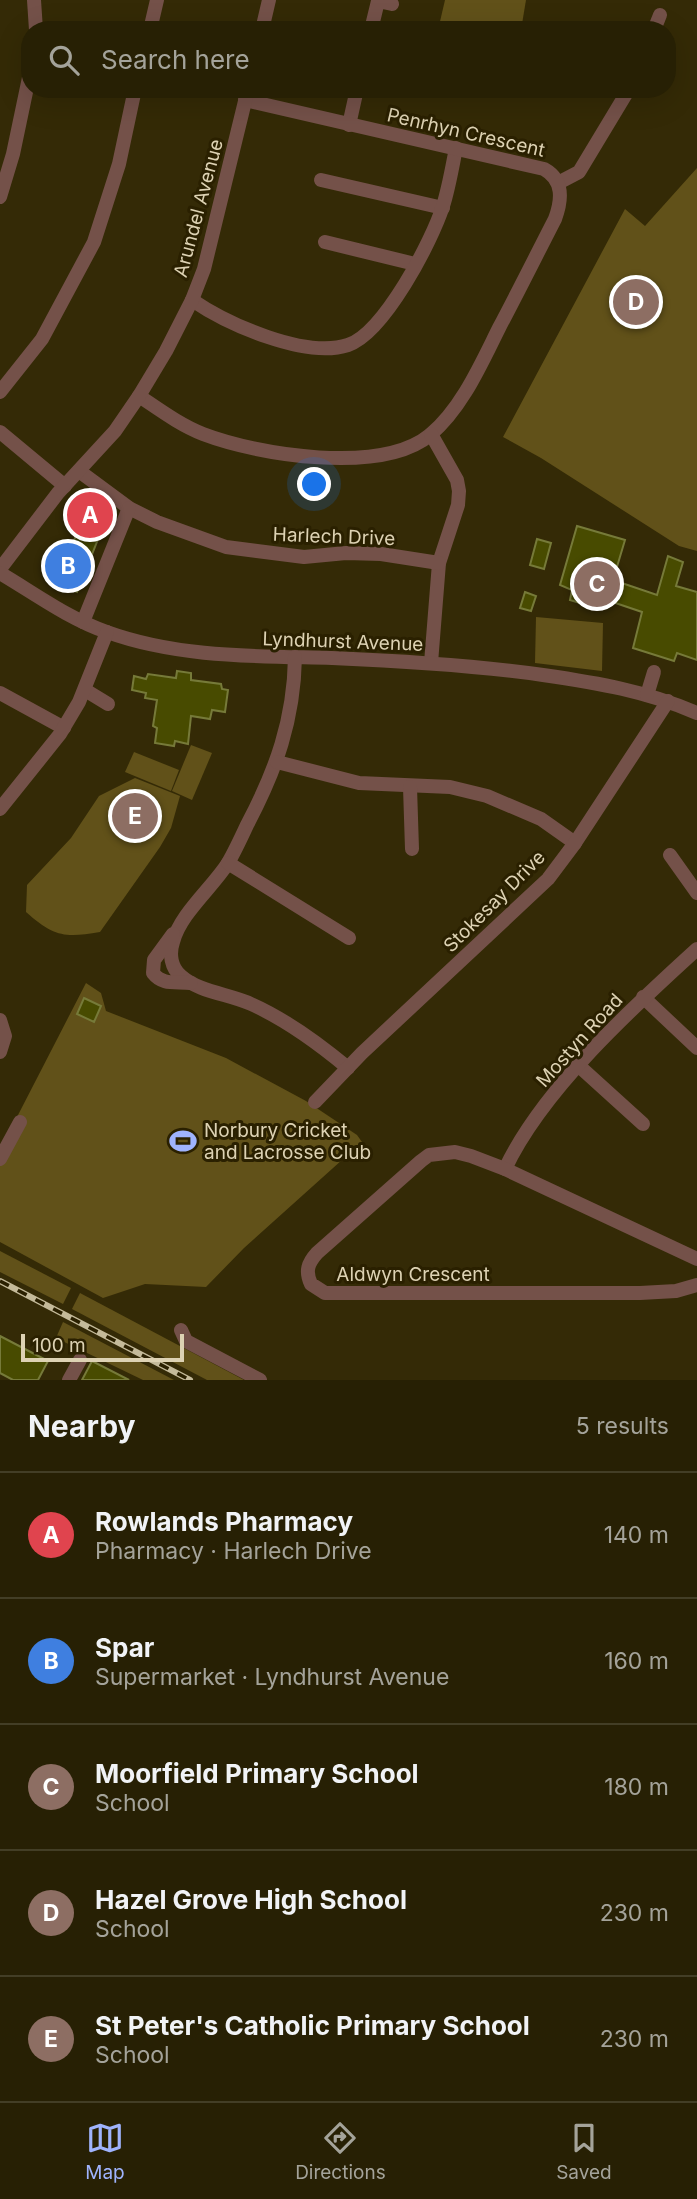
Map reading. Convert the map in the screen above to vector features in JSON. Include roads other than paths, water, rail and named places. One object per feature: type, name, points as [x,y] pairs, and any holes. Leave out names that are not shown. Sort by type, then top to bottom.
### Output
[{"type":"street","points":[[34,0],[35,21]]},
{"type":"street","points":[[152,21],[157,0]]},
{"type":"street","points":[[264,21],[269,0]]},
{"type":"street","points":[[373,21],[378,1],[392,4]]},
{"type":"street","points":[[658,21],[660,15]]},
{"type":"street","points":[[0,197],[13,154],[25,98]]},
{"type":"street","points":[[0,392],[42,339],[94,242],[119,164],[133,98]]},
{"type":"street","name":"Arundel Avenue","points":[[0,571],[65,486],[116,431],[139,396],[192,300],[214,233],[246,98]]},
{"type":"street","name":"Penrhyn Crescent","points":[[260,98],[349,125],[544,169],[551,173],[558,183],[561,197],[558,212],[465,392],[431,434]]},
{"type":"street","points":[[349,125],[355,98]]},
{"type":"street","points":[[558,183],[579,172],[624,98]]},
{"type":"street","points":[[192,300],[217,317],[302,346],[326,348],[347,345],[363,338],[385,315],[433,233],[443,208],[456,148]]},
{"type":"street","points":[[321,180],[443,208]]},
{"type":"street","points":[[325,242],[415,264]]},
{"type":"street","points":[[139,396],[176,421],[202,434],[268,453],[364,457],[415,444],[431,434],[457,480],[459,491],[458,505],[439,563],[431,663]]},
{"type":"street","points":[[0,432],[65,486]]},
{"type":"street","name":"Harlech Drive","points":[[79,471],[129,508],[167,526],[226,547],[304,557],[346,553],[381,554],[439,563]]},
{"type":"street","points":[[83,622],[129,508]]},
{"type":"street","name":"Lyndhurst Avenue","points":[[0,571],[83,622],[141,641],[244,657],[431,663],[523,672],[615,686],[668,701],[697,713]]},
{"type":"street","points":[[0,809],[64,728],[85,690],[107,632]]},
{"type":"street","points":[[192,983],[166,983],[158,979],[153,973],[154,960],[228,863],[277,762],[292,705],[295,657]]},
{"type":"street","points":[[647,695],[654,672]]},
{"type":"street","points":[[85,690],[108,704]]},
{"type":"street","points":[[0,693],[64,728]]},
{"type":"street","name":"Stokesay Drive","points":[[315,1102],[548,879],[575,843],[668,701]]},
{"type":"street","points":[[277,762],[359,783],[450,787],[487,796],[541,819],[575,843]]},
{"type":"street","points":[[410,787],[412,849]]},
{"type":"street","points":[[670,855],[697,893]]},
{"type":"street","points":[[228,863],[349,938]]},
{"type":"street","points":[[180,925],[173,942],[171,957],[174,968],[181,976],[192,983],[272,1014],[310,1037],[348,1068]]},
{"type":"street","name":"Mostyn Road","points":[[505,1169],[527,1128],[579,1066],[643,997],[697,949]]},
{"type":"street","points":[[643,997],[697,1048]]},
{"type":"street","points":[[0,1020],[5,1037],[0,1052]]},
{"type":"street","points":[[579,1066],[643,1124]]},
{"type":"street","points":[[0,1159],[20,1122]]},
{"type":"street","name":"Aldwyn Crescent","points":[[697,1259],[505,1169],[455,1152],[421,1160],[310,1261],[307,1271],[311,1284],[326,1293],[640,1293],[676,1291],[697,1286]]},
{"type":"street","points":[[181,1331],[186,1341],[260,1380]]},
{"type":"street","points":[[69,1380],[80,1360]]},
{"type":"railway","points":[[0,1281],[190,1380]]},
{"type":"place","name":"Hazel Grove High School","points":[[636,302]]},
{"type":"place","name":"Rowlands Pharmacy","points":[[90,515]]},
{"type":"place","name":"Spar","points":[[68,566]]},
{"type":"place","name":"Moorfield Primary School","points":[[597,584]]},
{"type":"place","name":"St Peter's Catholic Primary School","points":[[135,816]]},
{"type":"place","name":"Norbury Cricket and Lacrosse Club","points":[[183,1141]]}]
